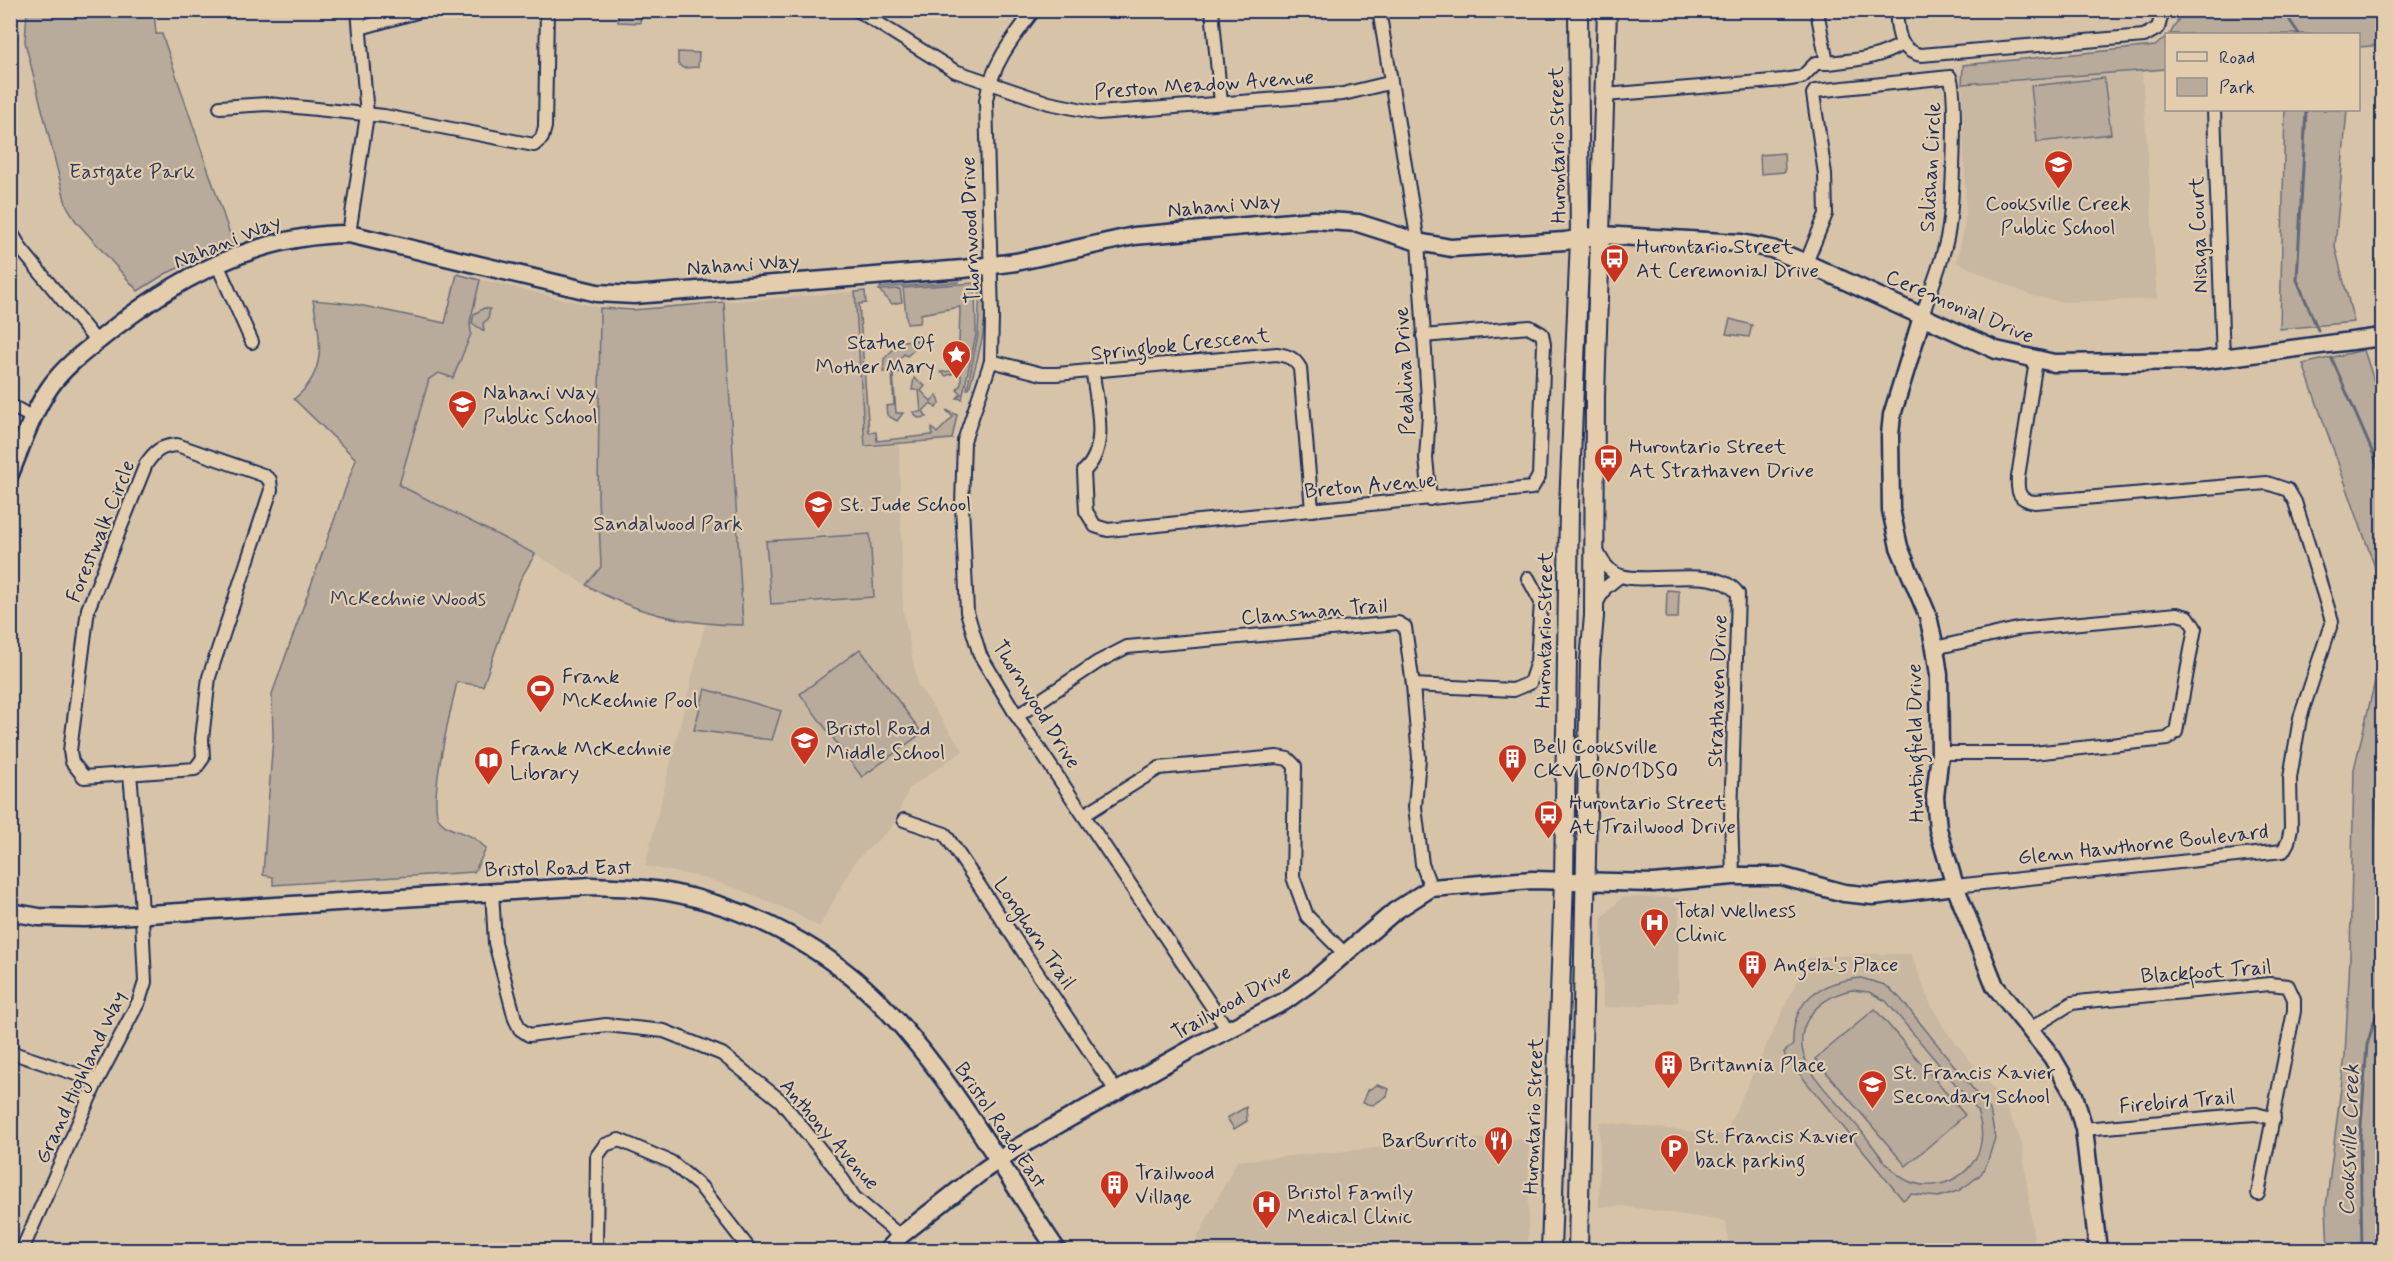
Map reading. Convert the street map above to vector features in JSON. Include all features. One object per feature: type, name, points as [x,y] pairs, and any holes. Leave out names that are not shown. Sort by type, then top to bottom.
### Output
[{"type":"main road","name":"Hurontario Street","points":[[1551,1251],[1564,881],[1569,507],[1580,238],[1578,10]]},
{"type":"main road","name":"Hurontario Street","points":[[1578,1251],[1590,661],[1594,616],[1595,395],[1607,10]]},
{"type":"street","points":[[349,234],[367,115],[358,10]]},
{"type":"street","points":[[360,28],[424,10]]},
{"type":"street","points":[[220,107],[268,104],[420,121],[534,145],[542,138],[545,127],[547,10]]},
{"type":"street","name":"Preston Meadow Avenue","points":[[857,10],[955,71],[1049,103],[1098,113],[1343,94],[1389,82]]},
{"type":"street","name":"Thornwood Drive","points":[[1034,10],[1001,54],[989,83],[985,125],[991,266],[991,361],[964,441],[962,505],[968,612],[980,655],[1017,716],[1227,1029]]},
{"type":"street","points":[[1212,10],[1221,103]]},
{"type":"street","name":"Pedalina Drive","points":[[1378,10],[1418,242],[1429,415],[1426,458],[1430,499]]},
{"type":"street","points":[[1896,10],[1903,46],[1921,56],[2142,37],[2158,28],[2163,10]]},
{"type":"street","points":[[1818,16],[1827,63]]},
{"type":"street","points":[[1605,95],[1784,80],[1802,77],[1816,63],[1885,54],[1903,46]]},
{"type":"street","name":"Salishan Circle","points":[[1806,263],[1826,214],[1825,174],[1815,91],[1950,77],[1953,91],[1953,135],[1949,231],[1923,317]]},
{"type":"street","name":"Nishga Court","points":[[2214,111],[2223,359]]},
{"type":"street","name":"Nahani Way","points":[[10,474],[41,401],[62,372],[97,342],[158,295],[218,266],[285,239],[312,235],[349,234],[597,293],[619,296],[991,266],[1134,236],[1313,220],[1358,223],[1418,242],[1472,248],[1601,235]]},
{"type":"street","points":[[10,230],[21,249],[97,342]]},
{"type":"street","name":"Ceremonial Drive","points":[[1601,235],[1741,243],[1772,249],[1996,350],[2036,361],[2072,364],[2223,359],[2382,337]]},
{"type":"street","points":[[218,266],[252,342]]},
{"type":"street","name":"Huntingfield Drive","points":[[1923,317],[1892,415],[1891,510],[1899,547],[1928,616],[1935,648],[1940,753],[1935,797],[1938,829],[1955,886],[1995,986],[2063,1074],[2074,1095],[2084,1129],[2098,1251]]},
{"type":"street","name":"Breton Avenue","points":[[1093,373],[1100,435],[1091,465],[1084,471],[1086,511],[1095,526],[1108,530],[1527,490],[1536,484],[1539,476],[1544,340],[1540,331],[1530,327],[1423,336]]},
{"type":"street","name":"Springbok Crescent","points":[[991,361],[1042,375],[1093,373],[1277,354],[1295,360],[1299,368],[1312,510]]},
{"type":"street","name":"Glenn Hawthorne Boulevard","points":[[1586,883],[1669,882],[1733,876],[1780,876],[1844,893],[1873,896],[2283,851],[2291,828],[2290,778],[2298,728],[2332,621],[2295,502],[2288,490],[2267,483],[2035,502],[2024,501],[2019,496],[2018,477],[2036,361]]},
{"type":"street","points":[[10,405],[33,418]]},
{"type":"street","name":"Forestwalk Circle","points":[[177,445],[262,475],[270,480],[271,490],[209,677],[202,739],[203,758],[195,769],[130,774],[84,777],[72,762],[70,751],[88,609],[146,464],[154,452],[164,446],[177,445]]},
{"type":"street","points":[[1594,545],[1600,558],[1620,576],[1598,598],[1594,616]]},
{"type":"street","name":"Strathaven Drive","points":[[1620,576],[1695,578],[1725,583],[1738,594],[1731,817],[1733,876]]},
{"type":"street","points":[[1413,685],[1513,690],[1530,683],[1537,662],[1540,602],[1528,578]]},
{"type":"street","points":[[1935,648],[2017,629],[2177,614],[2188,617],[2196,628],[2176,732],[2167,739],[2033,753],[1940,753]]},
{"type":"street","name":"Clansman Trail","points":[[1017,716],[1098,662],[1127,647],[1398,623],[1404,627],[1413,685],[1419,758],[1415,807],[1422,864],[1431,888]]},
{"type":"street","points":[[1084,815],[1159,768],[1277,757],[1288,759],[1295,766],[1293,877],[1307,916],[1344,953]]},
{"type":"street","points":[[130,774],[142,914]]},
{"type":"street","name":"Longhorn Trail","points":[[904,820],[945,834],[1116,1091]]},
{"type":"street","name":"Trailwood Drive","points":[[888,1251],[900,1236],[999,1160],[1116,1091],[1227,1029],[1285,1000],[1313,981],[1395,911],[1431,888],[1532,880],[1586,883]]},
{"type":"street","name":"Bristol Road East","points":[[10,912],[66,918],[591,886],[655,890],[719,905],[770,926],[832,962],[886,1008],[936,1071],[999,1160],[1058,1251]]},
{"type":"street","name":"Anthony Avenue","points":[[492,891],[495,943],[514,1019],[520,1029],[530,1035],[606,1024],[663,1031],[722,1054],[780,1100],[836,1169],[854,1197],[900,1236]]},
{"type":"street","name":"Grand Highland Way","points":[[22,1251],[97,1081],[140,1001],[145,982],[142,914]]},
{"type":"street","name":"Blackfoot Trail","points":[[2030,1029],[2072,1003],[2270,984],[2288,986],[2294,999],[2294,1011],[2258,1194]]},
{"type":"street","points":[[10,1052],[97,1081]]},
{"type":"street","name":"Firebird Trail","points":[[2084,1129],[2256,1114],[2274,1119]]},
{"type":"street","points":[[596,1251],[597,1156],[605,1145],[619,1140],[671,1162],[701,1188],[750,1251]]},
{"type":"shaded area","name":"Cooksville Creek Public School","points":[[2142,72],[2157,299],[2062,302],[2032,296],[1956,262],[1966,212],[1962,84]]},
{"type":"shaded area","name":"Nahani Way Public School","points":[[457,274],[600,308],[598,496],[601,567],[586,585],[535,554],[399,486],[294,399],[303,392],[320,362],[320,335],[313,300],[354,304],[445,323]]},
{"type":"shaded area","points":[[855,292],[865,448],[899,445],[903,611],[918,685],[963,751],[909,788],[892,827],[855,861],[819,927],[789,910],[736,888],[700,877],[645,866],[705,625],[743,624],[724,302]]},
{"type":"shaded area","points":[[1623,897],[1679,898],[1678,1002],[1603,1008],[1602,918]]},
{"type":"shaded area","name":"St. Francis Xavier Secondary School","points":[[1862,954],[1911,954],[1930,1003],[1945,1030],[2002,1099],[2022,1143],[2035,1250],[1729,1250],[1726,1221],[1622,1206],[1599,1207],[1600,1122],[1724,1135],[1808,958]]},
{"type":"shaded area","points":[[1475,1139],[1529,1139],[1528,1250],[1191,1250],[1237,1161]]},
{"type":"green space","name":"Eastgate Park","points":[[27,11],[154,11],[156,34],[162,34],[233,243],[165,274],[138,291],[75,220],[66,204],[25,42]]},
{"type":"green space","points":[[618,11],[641,11],[640,23],[618,22]]},
{"type":"green space","points":[[2183,11],[2382,11],[2382,45],[2360,47],[2360,33],[2171,33]]},
{"type":"green space","points":[[2165,38],[2165,69],[1962,84],[1963,65],[2155,46]]},
{"type":"green space","points":[[678,52],[699,53],[698,67],[683,68],[678,64]]},
{"type":"green space","points":[[2104,78],[2111,134],[2037,142],[2031,86]]},
{"type":"green space","points":[[2285,111],[2347,111],[2335,247],[2354,322],[2280,329]]},
{"type":"green space","points":[[1784,153],[1785,172],[1761,174],[1760,155]]},
{"type":"green space","name":"McKechnie Woods","points":[[457,274],[480,280],[470,322],[471,334],[453,378],[439,373],[429,379],[399,485],[535,554],[520,580],[483,686],[457,682],[441,755],[436,796],[440,821],[473,838],[486,849],[474,872],[273,885],[273,877],[263,875],[273,738],[272,694],[356,459],[294,399],[313,377],[317,365],[319,341],[313,300],[354,304],[445,323]]},
{"type":"green space","points":[[959,279],[959,282],[880,288],[883,283]]},
{"type":"green space","points":[[975,283],[976,335],[962,399],[957,398],[961,394],[957,390],[961,384],[961,375],[954,373],[946,376],[941,372],[951,371],[950,350],[954,350],[954,345],[959,345],[960,307],[921,314],[920,323],[907,324],[903,288]]},
{"type":"green space","points":[[980,284],[984,295],[985,323],[976,366],[969,389],[967,389],[978,335]]},
{"type":"green space","points":[[900,289],[902,302],[892,304],[879,290]]},
{"type":"green space","points":[[865,291],[866,303],[859,304],[869,433],[876,432],[877,441],[932,435],[932,428],[937,433],[953,417],[946,410],[957,415],[952,439],[865,446],[855,292]]},
{"type":"green space","name":"Sandalwood Park","points":[[724,302],[743,625],[702,623],[661,616],[623,603],[586,585],[601,567],[598,496],[600,308],[633,310]]},
{"type":"green space","points":[[484,308],[490,309],[488,319],[483,323],[484,331],[472,323],[474,314]]},
{"type":"green space","points":[[1730,319],[1752,325],[1749,337],[1726,334]]},
{"type":"green space","points":[[917,340],[917,347],[907,356],[904,354],[893,366],[901,372],[893,373],[896,413],[903,413],[897,421],[887,415],[886,406],[894,405],[892,372],[883,372],[884,359],[901,341]]},
{"type":"green space","points":[[2364,350],[2378,394],[2382,395],[2382,587],[2303,364]]},
{"type":"green space","points":[[914,378],[925,386],[921,391],[931,401],[937,395],[940,402],[936,408],[931,403],[923,411],[927,417],[918,418],[913,412],[921,412],[919,390],[912,390]]},
{"type":"green space","points":[[870,534],[874,597],[771,604],[766,541]]},
{"type":"green space","points":[[1667,590],[1679,591],[1678,618],[1666,618]]},
{"type":"green space","points":[[860,649],[922,733],[862,777],[800,694]]},
{"type":"green space","points":[[2382,661],[2382,1250],[2328,1250],[2326,1207],[2345,1056],[2350,958],[2354,769]]},
{"type":"green space","points":[[705,689],[781,711],[772,740],[694,730]]},
{"type":"green space","points":[[1861,978],[1885,985],[1900,998],[1990,1110],[1995,1138],[1987,1163],[1981,1174],[1958,1191],[1938,1197],[1911,1194],[1903,1200],[1785,1056],[1784,1052],[1793,1045],[1797,1016],[1803,1005],[1821,989],[1846,980]],"holes":[[[1852,990],[1869,992],[1886,1001],[1977,1110],[1982,1134],[1977,1154],[1971,1165],[1952,1180],[1940,1184],[1916,1184],[1897,1174],[1826,1091],[1803,1054],[1804,1029],[1817,1008],[1839,994]]]},
{"type":"green space","points":[[1875,1009],[1965,1115],[1906,1166],[1815,1059]]},
{"type":"green space","points":[[1377,1085],[1389,1089],[1387,1096],[1373,1105],[1363,1103],[1368,1090]]},
{"type":"green space","points":[[1246,1107],[1247,1121],[1234,1129],[1227,1118]]},
{"type":"waterway","name":"Cooksville Creek","points":[[2283,10],[2298,33]]},
{"type":"waterway","name":"Cooksville Creek","points":[[2306,111],[2297,280],[2318,330]]},
{"type":"waterway","name":"Cooksville Creek","points":[[2332,359],[2375,458],[2382,484]]},
{"type":"waterway","name":"Cooksville Creek","points":[[2382,763],[2377,803],[2382,888]]},
{"type":"waterway","name":"Cooksville Creek","points":[[2362,1250],[2360,1139],[2367,1045],[2382,996]]},
{"type":"place","name":"Cooksville Creek Public School","points":[[2058,190]]},
{"type":"place","name":"Hurontario Street At Ceremonial Drive","points":[[1615,284]]},
{"type":"place","name":"Statue Of Mother Mary","points":[[956,380]]},
{"type":"place","name":"Nahani Way Public School","points":[[462,430]]},
{"type":"place","name":"Hurontario Street At Strathaven Drive","points":[[1608,484]]},
{"type":"place","name":"St. Jude School","points":[[819,530]]},
{"type":"place","name":"Frank McKechnie Pool","points":[[541,714]]},
{"type":"place","name":"Bristol Road Middle School","points":[[805,766]]},
{"type":"place","name":"Bell Cooksville CKVLON01DS0","points":[[1512,784]]},
{"type":"place","name":"Frank McKechnie Library","points":[[489,786]]},
{"type":"place","name":"Hurontario Street At Trailwood Drive","points":[[1548,840]]},
{"type":"place","name":"Total Wellness Clinic","points":[[1654,948]]},
{"type":"place","name":"Angela's Place","points":[[1752,990]]},
{"type":"place","name":"Britannia Place","points":[[1668,1090]]},
{"type":"place","name":"St. Francis Xavier Secondary School","points":[[1872,1110]]},
{"type":"place","name":"BarBurrito","points":[[1498,1166]]},
{"type":"place","name":"St. Francis Xavier back parking","points":[[1674,1174]]},
{"type":"place","name":"Trailwood Village","points":[[1114,1210]]},
{"type":"place","name":"Bristol Family Medical Clinic","points":[[1266,1230]]}]
